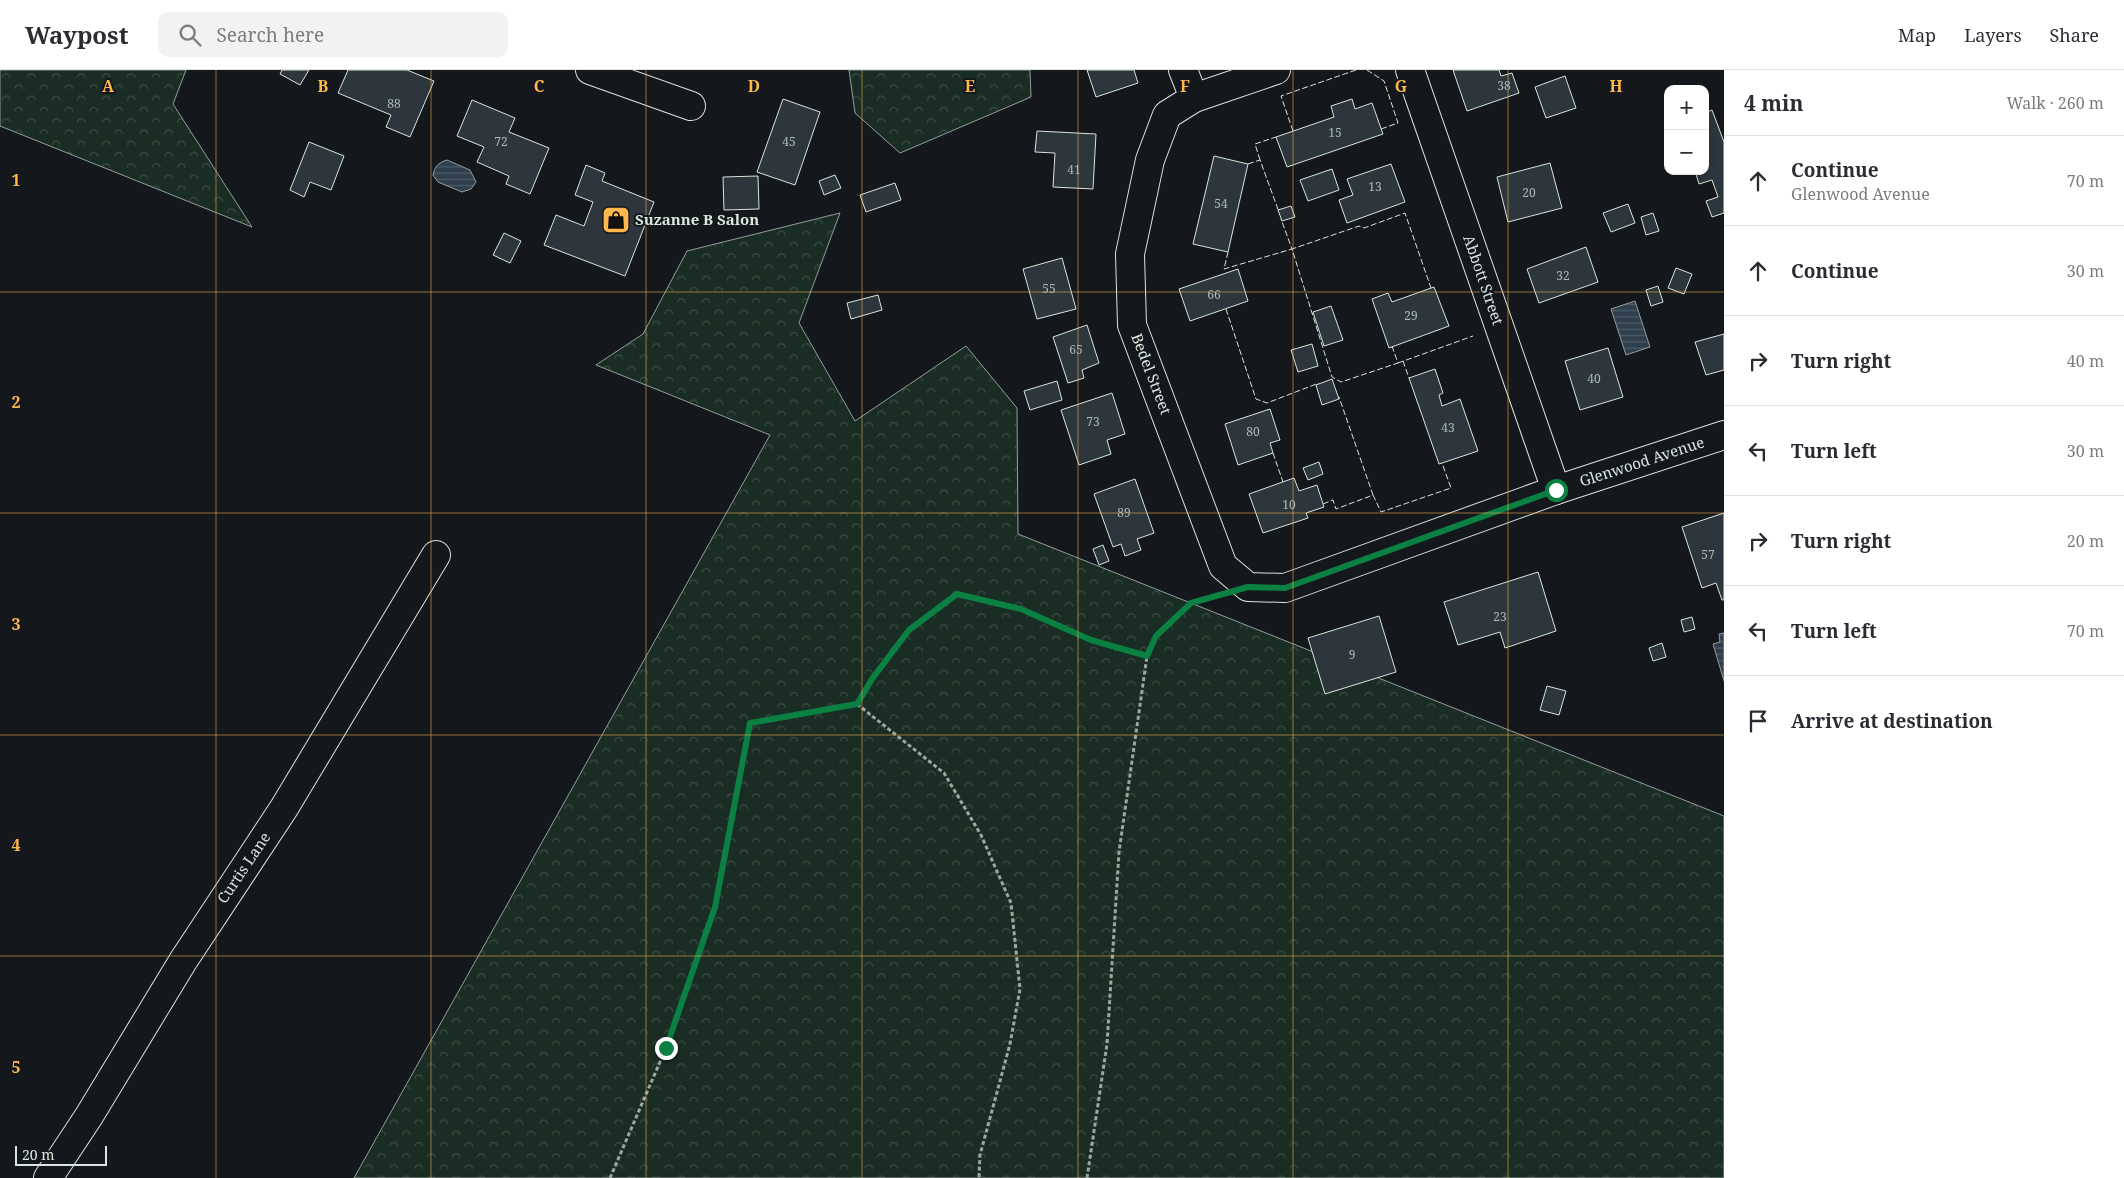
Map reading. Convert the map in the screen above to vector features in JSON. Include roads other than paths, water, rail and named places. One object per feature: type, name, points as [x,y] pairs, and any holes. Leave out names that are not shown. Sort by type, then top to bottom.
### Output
[{"type":"street","points":[[590,70],[691,106]]},
{"type":"street","points":[[1184,70],[1194,98]]},
{"type":"street","name":"Bedel Street","points":[[1248,587],[1223,566],[1132,325],[1130,254],[1150,160],[1167,116],[1194,98],[1276,70]]},
{"type":"street","name":"Abbott Street","points":[[1410,70],[1556,490]]},
{"type":"street","name":"Glenwood Avenue","points":[[1248,587],[1285,588],[1556,490],[1724,435]]},
{"type":"street","name":"Curtis Lane","points":[[48,1178],[89,1116],[183,961],[284,808],[436,555]]},
{"type":"water","points":[[447,160],[470,170],[476,182],[471,189],[462,192],[438,182],[433,175],[435,169],[437,165]]},
{"type":"water","points":[[1635,301],[1650,347],[1626,355],[1611,309]]},
{"type":"water","points":[[1724,633],[1724,681],[1713,644],[1720,642],[1719,634]]},
{"type":"place","name":"Suzanne B Salon","points":[[616,220]]}]
